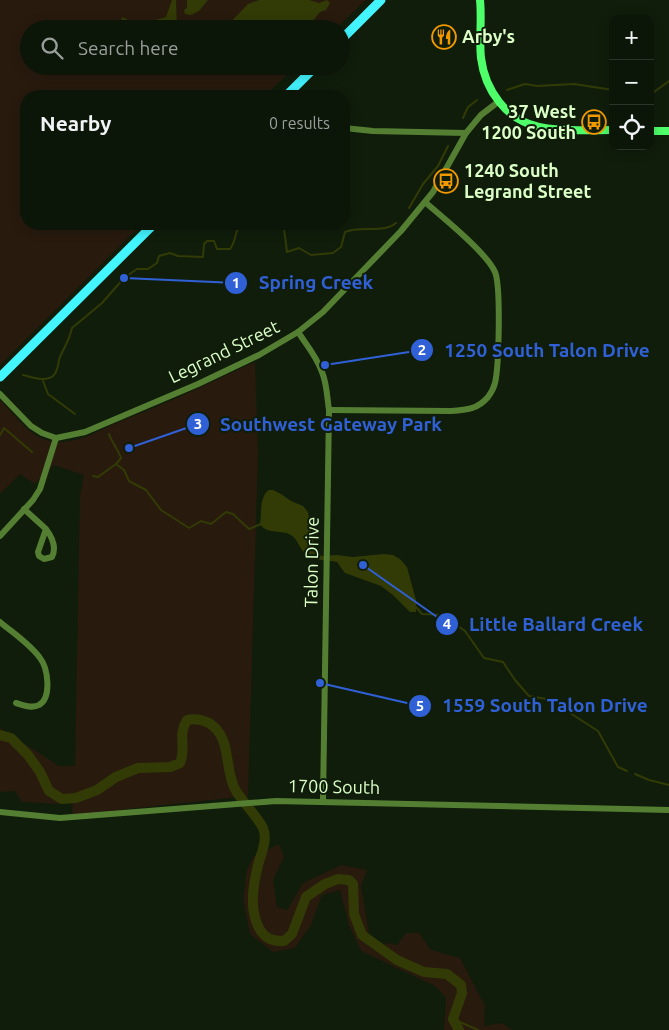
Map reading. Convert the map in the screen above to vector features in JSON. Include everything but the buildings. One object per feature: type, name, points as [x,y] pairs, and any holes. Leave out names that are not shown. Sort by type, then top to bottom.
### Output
[{"type":"highway","points":[[350,31],[381,0]]},
{"type":"highway","points":[[298,90],[309,75]]},
{"type":"highway","points":[[0,377],[148,230]]},
{"type":"main road","points":[[480,0],[483,70],[488,86],[498,102],[522,121],[540,127],[609,130]]},
{"type":"main road","points":[[654,131],[669,131]]},
{"type":"street","name":"Legrand Street","points":[[56,438],[86,432],[198,384],[259,355],[298,332],[323,312],[401,231],[433,192],[466,133],[481,115],[498,102]]},
{"type":"street","points":[[350,129],[373,131],[466,133]]},
{"type":"street","points":[[329,410],[451,412],[470,410],[481,404],[490,395],[495,384],[497,363],[498,293],[495,272],[486,258],[425,202]]},
{"type":"street","name":"Talon Drive","points":[[298,332],[317,360],[322,372],[327,389],[329,410],[324,801]]},
{"type":"street","points":[[0,394],[31,426],[42,433],[56,438],[40,489],[0,536]]},
{"type":"street","points":[[24,509],[46,529],[54,544],[52,557],[44,559],[39,556],[38,552],[39,544],[46,529]]},
{"type":"street","points":[[39,544],[54,544]]},
{"type":"street","points":[[0,622],[36,653],[42,660],[46,671],[44,700],[38,706],[29,707],[16,703]]},
{"type":"street","name":"1700 South","points":[[0,812],[60,818],[276,801],[669,810]]},
{"type":"shaded area","points":[[0,0],[366,0],[345,20],[20,20],[20,75],[287,75],[271,90],[20,90],[20,230],[136,230],[0,365]]},
{"type":"shaded area","points":[[172,0],[176,0],[177,20],[156,20],[166,17]]},
{"type":"shaded area","points":[[187,0],[208,0],[199,11],[191,15],[185,14],[184,10],[187,8]]},
{"type":"shaded area","points":[[259,0],[309,0],[319,3],[327,0],[330,3],[326,10],[320,12],[314,20],[233,20],[248,4]]},
{"type":"shaded area","points":[[255,362],[258,453],[248,796],[72,815],[73,796],[61,804],[22,802],[15,791],[0,792],[0,728],[59,766],[75,766],[80,496],[84,475],[54,465],[35,484],[20,474],[0,494],[0,400],[29,430],[43,439],[59,442],[76,440]]},
{"type":"shaded area","points":[[269,490],[273,490],[303,506],[308,512],[312,537],[318,554],[322,556],[353,557],[384,554],[393,555],[400,559],[407,567],[416,600],[416,612],[410,612],[381,586],[345,573],[337,562],[319,560],[307,555],[292,535],[269,531],[263,527],[260,524],[262,501]]},
{"type":"shaded area","points":[[279,844],[284,857],[273,880],[277,907],[287,910],[303,883],[341,865],[367,870],[361,886],[369,933],[381,946],[387,943],[397,945],[406,933],[419,933],[431,950],[460,958],[485,1006],[484,1026],[502,1023],[512,1030],[444,1030],[446,997],[435,986],[361,951],[349,925],[340,890],[322,895],[311,925],[295,948],[273,952],[250,934],[243,899],[247,870],[253,857]]},
{"type":"waterway","points":[[654,92],[669,81]]},
{"type":"waterway","points":[[507,90],[525,84],[537,86],[574,84],[609,89]]},
{"type":"waterway","points":[[463,118],[468,107],[477,100]]},
{"type":"waterway","points":[[409,208],[423,184],[438,166],[448,146]]},
{"type":"waterway","points":[[284,230],[287,252],[299,248],[311,255],[333,253],[341,247],[345,232],[358,229],[385,228],[396,223]]},
{"type":"waterway","points":[[23,375],[43,379],[52,377],[58,367],[59,358],[72,328],[102,303],[124,278],[137,269],[148,269],[157,263],[159,256],[170,253],[178,256],[203,257],[204,244],[207,241],[214,241],[217,249],[230,249],[237,230]]},
{"type":"waterway","points":[[43,381],[48,394],[75,414]]},
{"type":"waterway","points":[[0,435],[4,428],[32,452]]},
{"type":"waterway","points":[[109,434],[121,458],[116,464],[124,470],[129,481],[146,490],[161,510],[189,528],[201,521],[211,524],[226,512],[233,514],[249,529],[261,524]]},
{"type":"waterway","points":[[93,476],[98,477],[116,464]]},
{"type":"waterway","points":[[416,607],[422,614],[443,615],[465,631],[484,658],[503,662],[529,696],[564,702],[570,713],[598,731],[618,767],[627,771]]},
{"type":"waterway","points":[[0,735],[11,738],[28,755],[40,772],[49,791],[62,799],[76,798],[97,790],[116,777],[138,768],[170,767],[180,763],[183,752],[182,736],[187,720],[198,719],[209,723],[217,729],[222,737],[232,782],[236,791],[263,828],[264,842],[253,889],[254,913],[261,932],[269,939],[284,941],[292,934],[306,897],[325,884],[338,879],[349,880],[353,884],[354,914],[362,935],[397,960],[424,972],[447,974],[461,985],[462,993],[453,1019],[459,1030]]},
{"type":"waterway","points":[[635,774],[669,785]]},
{"type":"waterway","points":[[453,1019],[478,1030]]},
{"type":"place","name":"Arby's","points":[[444,37]]},
{"type":"place","name":"37 West 1200 South","points":[[594,122]]},
{"type":"place","name":"1240 South Legrand Street","points":[[446,181]]},
{"type":"place","name":"Spring Creek","points":[[124,278]]},
{"type":"place","name":"1250 South Talon Drive","points":[[325,365]]},
{"type":"place","name":"Southwest Gateway Park","points":[[129,448]]},
{"type":"place","name":"Little Ballard Creek","points":[[363,565]]},
{"type":"place","name":"1559 South Talon Drive","points":[[320,683]]}]
